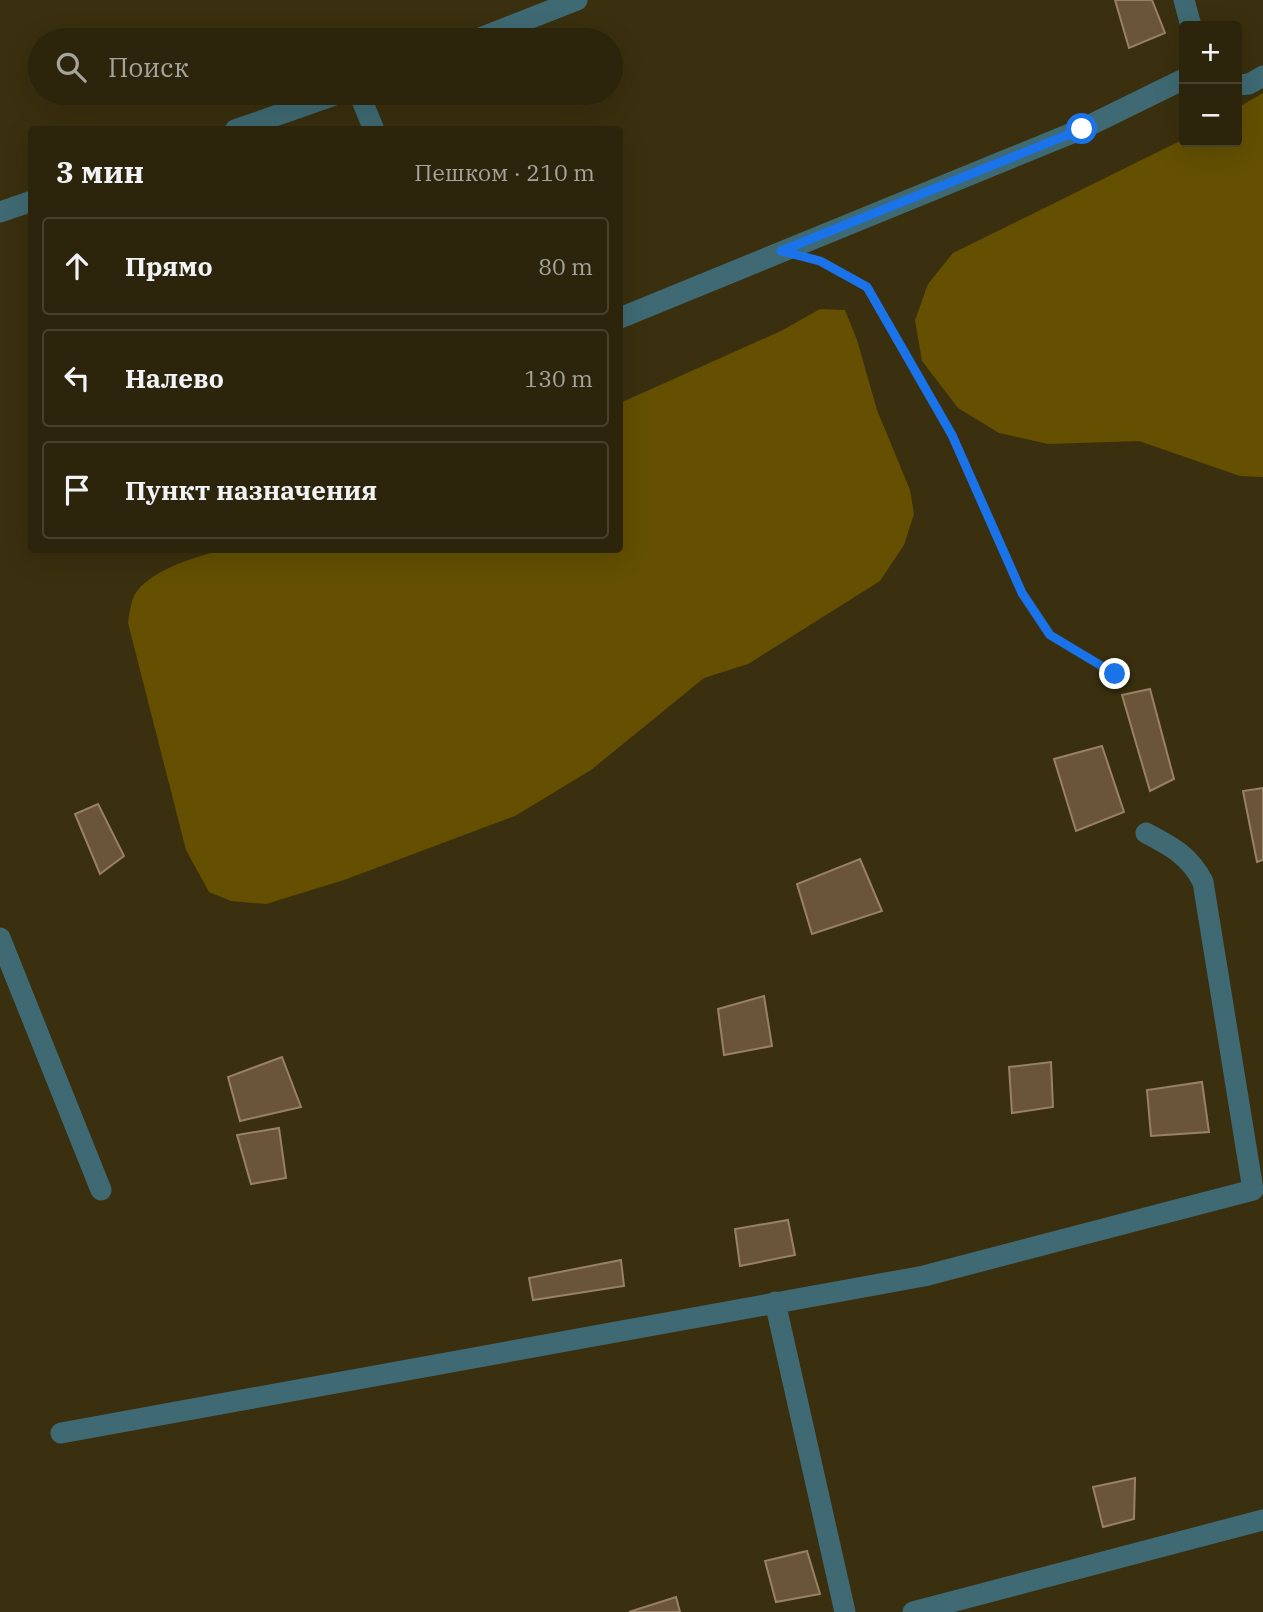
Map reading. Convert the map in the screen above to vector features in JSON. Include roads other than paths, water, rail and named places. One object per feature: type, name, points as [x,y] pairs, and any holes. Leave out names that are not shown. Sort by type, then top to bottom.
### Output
[{"type":"street","points":[[506,28],[578,0]]},
{"type":"street","points":[[1184,0],[1190,21]]},
{"type":"street","points":[[1242,85],[1249,84],[1263,76]]},
{"type":"street","points":[[623,317],[1082,129],[1179,81]]},
{"type":"street","points":[[246,126],[306,105]]},
{"type":"street","points":[[364,105],[372,126]]},
{"type":"street","points":[[0,212],[28,202]]},
{"type":"street","points":[[61,1433],[543,1348],[925,1276],[1258,1189],[1203,882],[1195,866],[1178,850],[1146,834]]},
{"type":"street","points":[[0,938],[101,1190]]},
{"type":"street","points":[[775,1303],[845,1612]]},
{"type":"street","points":[[913,1612],[1263,1520]]}]
